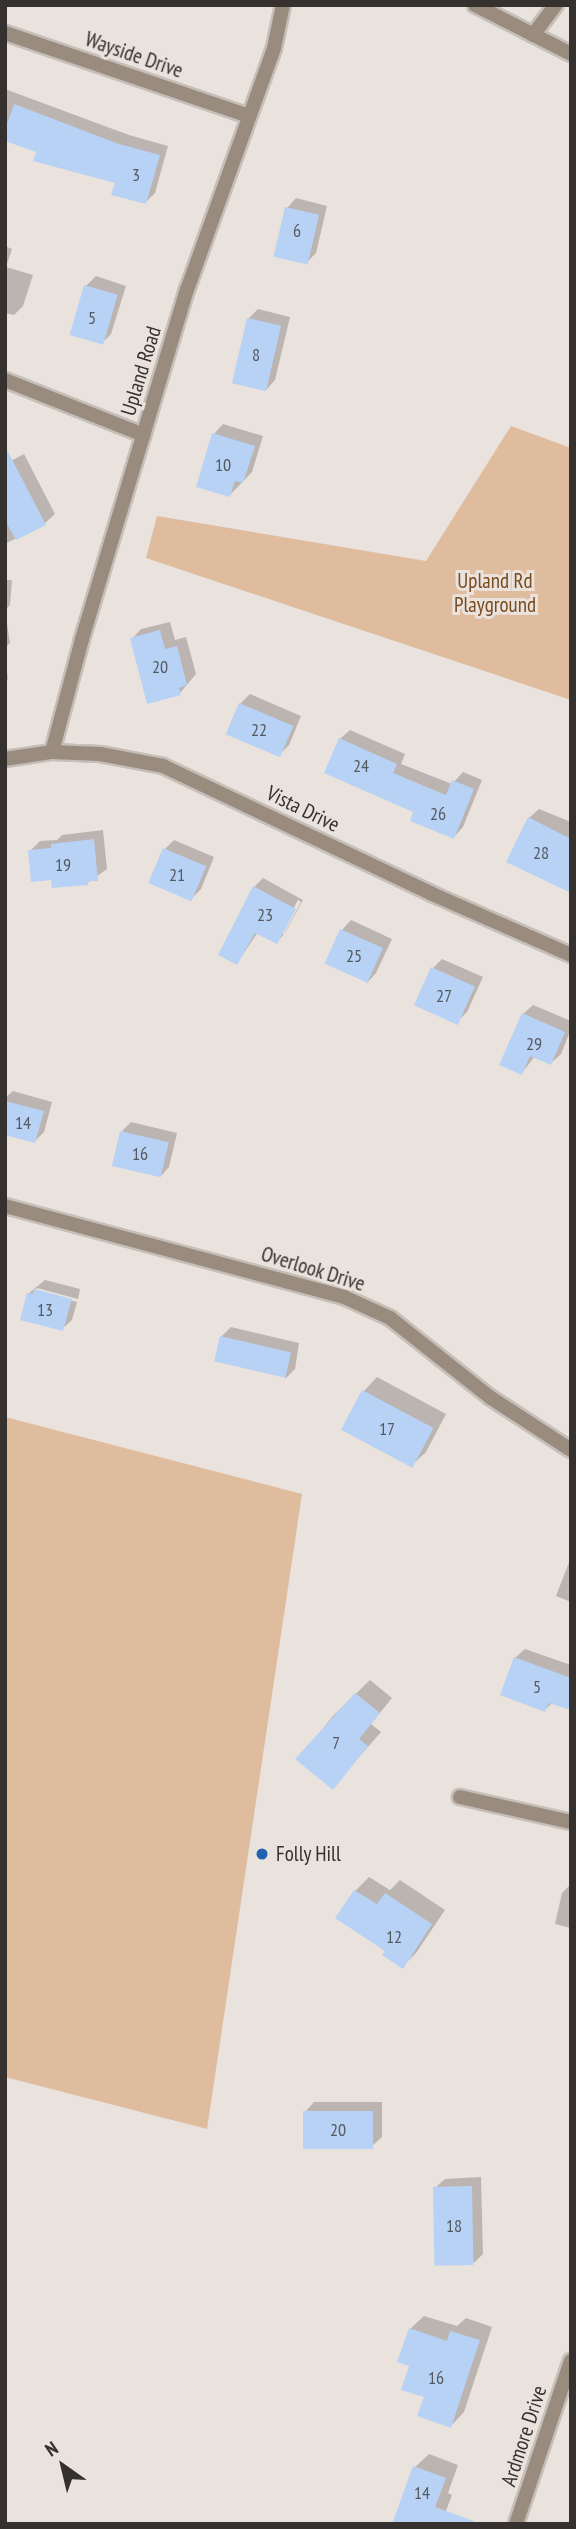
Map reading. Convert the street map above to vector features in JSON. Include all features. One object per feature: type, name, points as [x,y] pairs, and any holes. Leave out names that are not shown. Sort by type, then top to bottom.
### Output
[{"type":"street","name":"Upland Road","points":[[51,752],[187,290],[274,48],[283,5]]},
{"type":"street","points":[[475,5],[571,54]]},
{"type":"street","points":[[533,34],[556,5]]},
{"type":"street","name":"Wayside Drive","points":[[5,33],[249,116]]},
{"type":"street","points":[[5,380],[144,435]]},
{"type":"street","name":"Vista Drive","points":[[5,759],[51,752],[100,754],[163,766],[432,894],[571,955]]},
{"type":"street","name":"Overlook Drive","points":[[5,1206],[344,1297],[390,1318],[491,1398],[571,1450]]},
{"type":"street","points":[[460,1797],[571,1822]]},
{"type":"street","name":"Ardmore Drive","points":[[516,2524],[571,2361]]},
{"type":"green space","name":"Upland Rd Playground","points":[[511,426],[571,448],[571,700],[146,558],[157,516],[426,561]]},
{"type":"green space","points":[[5,1417],[302,1494],[207,2129],[5,2077]]},
{"type":"building","points":[[14,104],[119,144],[160,155],[146,204],[111,195],[115,183],[33,161],[36,152],[5,141],[5,129]]},
{"type":"building","points":[[285,207],[319,215],[308,265],[274,257]]},
{"type":"building","points":[[84,285],[118,295],[103,345],[70,335]]},
{"type":"building","points":[[247,318],[281,326],[266,391],[232,383]]},
{"type":"building","points":[[212,433],[255,446],[243,483],[235,481],[230,497],[196,487]]},
{"type":"building","points":[[5,446],[46,525],[16,540],[5,520]]},
{"type":"building","points":[[160,630],[165,649],[177,646],[187,685],[179,688],[181,695],[147,704],[130,638]]},
{"type":"building","points":[[239,703],[293,726],[280,757],[226,734]]},
{"type":"building","points":[[339,738],[397,764],[393,773],[446,795],[452,780],[474,789],[454,839],[410,821],[413,812],[324,773]]},
{"type":"building","points":[[528,817],[571,839],[571,893],[506,862]]},
{"type":"building","points":[[94,839],[98,881],[88,881],[88,885],[52,888],[51,880],[31,882],[28,850],[51,848],[51,844]]},
{"type":"building","points":[[163,848],[206,866],[191,901],[148,883]]},
{"type":"building","points":[[253,886],[296,909],[277,944],[255,933],[237,965],[218,955]]},
{"type":"building","points":[[340,929],[383,948],[367,983],[325,964]]},
{"type":"building","points":[[431,967],[475,987],[458,1025],[414,1005]]},
{"type":"building","points":[[522,1013],[565,1032],[551,1065],[530,1056],[522,1075],[499,1065]]},
{"type":"building","points":[[5,1101],[44,1111],[35,1143],[5,1135]]},
{"type":"building","points":[[120,1131],[169,1142],[161,1177],[112,1166]]},
{"type":"building","points":[[34,1289],[72,1299],[63,1331],[20,1320],[27,1293],[33,1294]]},
{"type":"building","points":[[220,1336],[291,1352],[285,1378],[214,1361]]},
{"type":"building","points":[[362,1390],[434,1428],[412,1468],[341,1430]]},
{"type":"building","points":[[514,1657],[571,1678],[571,1710],[549,1703],[545,1712],[500,1695]]},
{"type":"building","points":[[355,1693],[380,1713],[359,1739],[368,1746],[333,1790],[295,1759]]},
{"type":"building","points":[[354,1890],[377,1904],[385,1893],[432,1924],[403,1969],[382,1955],[385,1951],[335,1918]]},
{"type":"building","points":[[303,2111],[373,2111],[373,2149],[303,2149]]},
{"type":"building","points":[[472,2186],[473,2265],[434,2266],[433,2187]]},
{"type":"building","points":[[409,2328],[447,2341],[450,2331],[480,2340],[451,2428],[417,2416],[424,2397],[401,2390],[409,2366],[397,2362]]},
{"type":"building","points":[[413,2466],[446,2478],[435,2507],[474,2521],[473,2524],[392,2524]]},
{"type":"place","name":"Folly Hill","points":[[262,1854]]}]
